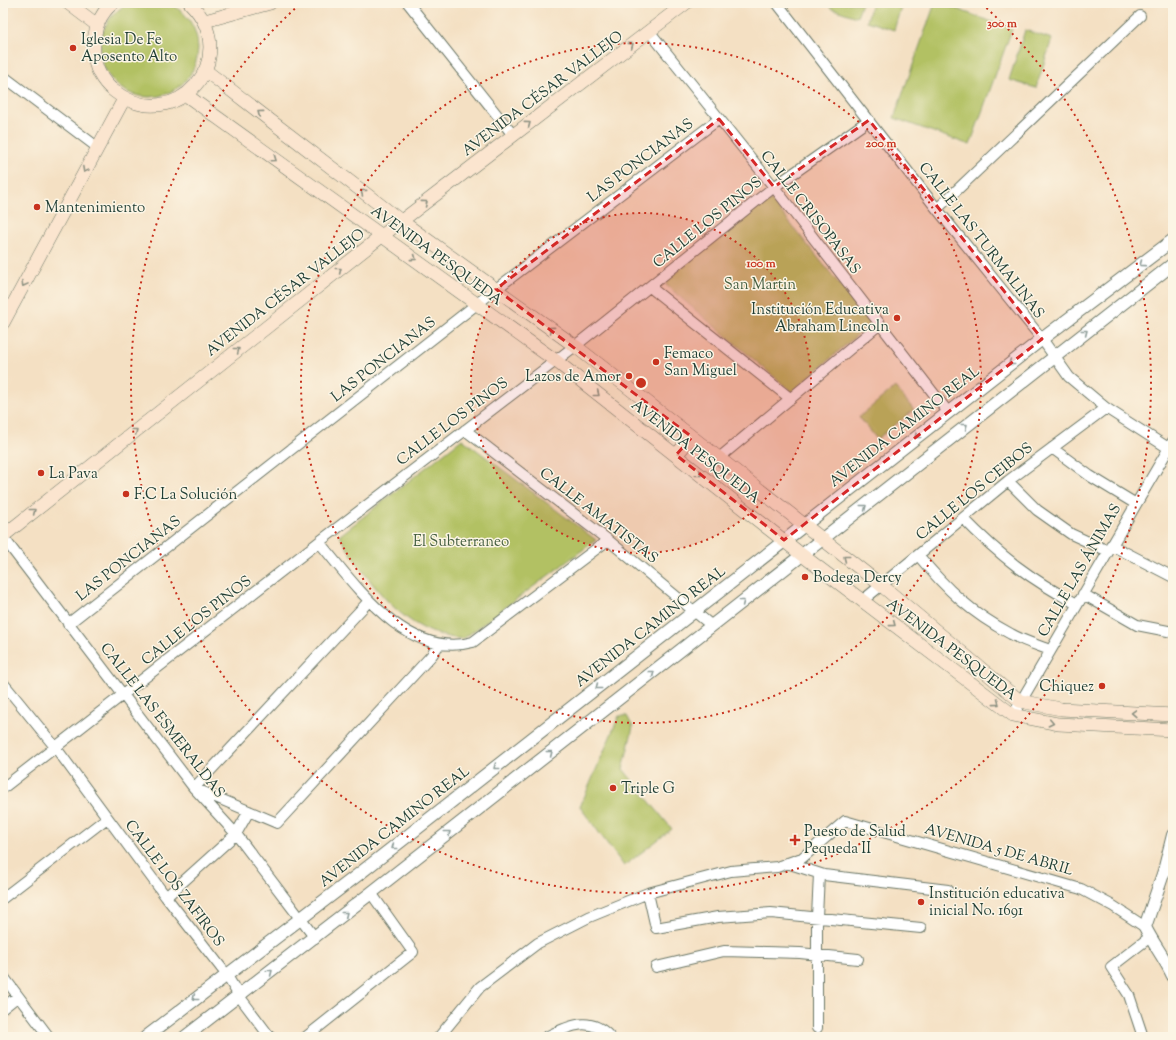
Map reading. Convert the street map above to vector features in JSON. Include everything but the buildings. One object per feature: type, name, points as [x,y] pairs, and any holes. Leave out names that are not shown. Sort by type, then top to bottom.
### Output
[{"type":"main road","points":[[68,3],[97,25]]},
{"type":"main road","points":[[110,4],[97,25],[93,42],[96,64],[100,74],[110,88],[124,99],[136,104],[155,105],[174,101],[186,95],[197,85],[206,71],[210,55],[210,37],[205,21],[190,3]]},
{"type":"main road","points":[[205,21],[270,3]]},
{"type":"main road","name":"AVENIDA CÉSAR VALLEJO","points":[[3,537],[383,235],[686,3]]},
{"type":"main road","name":"AVENIDA PESQUEDA","points":[[206,71],[401,221],[575,346],[881,585],[1020,701],[1061,709],[1173,715]]},
{"type":"main road","name":"AVENIDA PESQUEDA","points":[[186,95],[383,235],[556,361],[802,555],[1013,715],[1058,724],[1173,730]]},
{"type":"main road","points":[[3,323],[124,99]]},
{"type":"main road","points":[[676,455],[692,437]]},
{"type":"street","points":[[408,3],[513,135]]},
{"type":"street","name":"CALLE LAS TURMALINAS","points":[[778,3],[937,209],[1042,339],[1069,377],[1086,393],[1106,408],[1172,447]]},
{"type":"street","points":[[937,209],[1140,16]]},
{"type":"street","name":"CALLE CRISOPASAS","points":[[649,31],[774,187],[948,412]]},
{"type":"street","points":[[3,77],[97,147]]},
{"type":"street","name":"LAS PONCIANAS","points":[[68,624],[496,289],[719,119]]},
{"type":"street","name":"CALLE LOS PINOS","points":[[56,748],[319,542],[556,361],[774,187],[869,120]]},
{"type":"street","name":"AVENIDA CAMINO REAL","points":[[146,1037],[226,974],[300,919],[1042,339],[1173,240]]},
{"type":"street","points":[[185,1037],[315,938],[1173,264]]},
{"type":"street","points":[[650,287],[790,399]]},
{"type":"street","points":[[719,458],[880,324]]},
{"type":"street","name":"CALLE LOS CEIBOS","points":[[862,601],[1008,480],[1106,408]]},
{"type":"street","name":"CALLE AMATISTAS","points":[[465,430],[608,540],[712,626]]},
{"type":"street","name":"CALLE LAS ÁNIMAS","points":[[1013,715],[1136,504],[1172,447]]},
{"type":"street","points":[[1052,448],[1090,476],[1136,504]]},
{"type":"street","points":[[1008,480],[1043,514],[1071,534],[1110,548],[1173,577]]},
{"type":"street","points":[[963,518],[988,544],[1016,567],[1045,587],[1077,604]]},
{"type":"street","points":[[3,537],[68,624]]},
{"type":"street","points":[[319,542],[369,601],[397,624],[419,636],[439,644],[457,645],[473,642],[608,540]]},
{"type":"street","points":[[918,555],[944,587],[976,613],[1012,634],[1050,650]]},
{"type":"street","points":[[1083,594],[1137,625],[1173,632]]},
{"type":"street","points":[[369,601],[194,788],[277,823],[432,655],[439,644]]},
{"type":"street","name":"CALLE LAS ESMERALDAS","points":[[68,624],[194,788],[236,834],[315,938]]},
{"type":"street","points":[[3,683],[56,748],[3,788]]},
{"type":"street","name":"CALLE LOS ZAFIROS","points":[[56,748],[166,897],[226,974],[239,996],[270,1037]]},
{"type":"street","points":[[166,897],[236,834],[249,811]]},
{"type":"street","points":[[3,898],[107,818]]},
{"type":"street","name":"AVENIDA 5 DE ABRIL","points":[[439,1037],[480,986],[538,943],[589,917],[648,893],[731,871],[777,867],[802,858],[845,821],[1081,889],[1113,906],[1147,932],[1167,962],[1173,976]]},
{"type":"street","points":[[1143,1037],[1129,995],[1111,967],[1147,932],[1169,873],[1173,835]]},
{"type":"street","points":[[787,863],[819,874],[948,890]]},
{"type":"street","points":[[817,1028],[816,955],[819,874]]},
{"type":"street","points":[[648,893],[656,928],[718,918],[771,913],[921,928]]},
{"type":"street","points":[[306,1037],[413,952],[371,894]]},
{"type":"street","points":[[656,967],[724,951],[816,955],[858,959]]},
{"type":"street","points":[[3,976],[49,1037]]},
{"type":"street","points":[[3,1008],[18,996]]},
{"type":"street","points":[[546,1037],[567,1027],[586,1023],[600,1027],[610,1037]]},
{"type":"highlighted area","points":[[719,119],[774,187],[869,120],[1042,339],[784,540],[676,455],[692,437],[496,289]]},
{"type":"green space","points":[[149,-1],[168,3],[183,14],[194,29],[198,48],[194,67],[183,82],[168,93],[149,97],[130,93],[115,82],[104,67],[100,48],[104,29],[115,14],[130,3]]},
{"type":"green space","points":[[831,3],[862,3],[857,17],[830,8]]},
{"type":"green space","points":[[872,3],[902,3],[894,30],[867,21]]},
{"type":"green space","points":[[935,3],[940,3],[1012,29],[970,145],[894,118]]},
{"type":"green space","points":[[1025,30],[1052,39],[1036,88],[1009,80]]},
{"type":"green space","name":"San Martin","points":[[766,201],[772,201],[871,323],[792,392],[666,285],[668,278]]},
{"type":"green space","points":[[895,387],[914,410],[877,439],[859,417]]},
{"type":"green space","name":"El Subterraneo","points":[[462,439],[596,540],[463,639],[441,635],[422,628],[405,617],[376,588],[339,536]]},
{"type":"green space","name":"Triple G","points":[[619,716],[627,716],[633,727],[623,769],[672,829],[624,866],[580,807]]},
{"type":"place","name":"Iglesia De Fe Aposento Alto","points":[[73,48]]},
{"type":"place","name":"Mantenimiento","points":[[37,207]]},
{"type":"place","name":"Institución Educativa Abraham Lincoln","points":[[897,318]]},
{"type":"place","name":"Femaco San Miguel","points":[[656,362]]},
{"type":"place","name":"Lazos de Amor","points":[[629,376]]},
{"type":"place","name":"La Pava","points":[[41,473]]},
{"type":"place","name":"F.C La Solución","points":[[126,494]]},
{"type":"place","name":"Bodega Dercy","points":[[805,577]]},
{"type":"place","name":"Chiquez","points":[[1102,686]]},
{"type":"place","name":"Triple G","points":[[613,788]]},
{"type":"place","name":"Puesto de Salud Pequeda II","points":[[795,840]]},
{"type":"place","name":"Institución educativa inicial No. 1691","points":[[921,902]]}]
